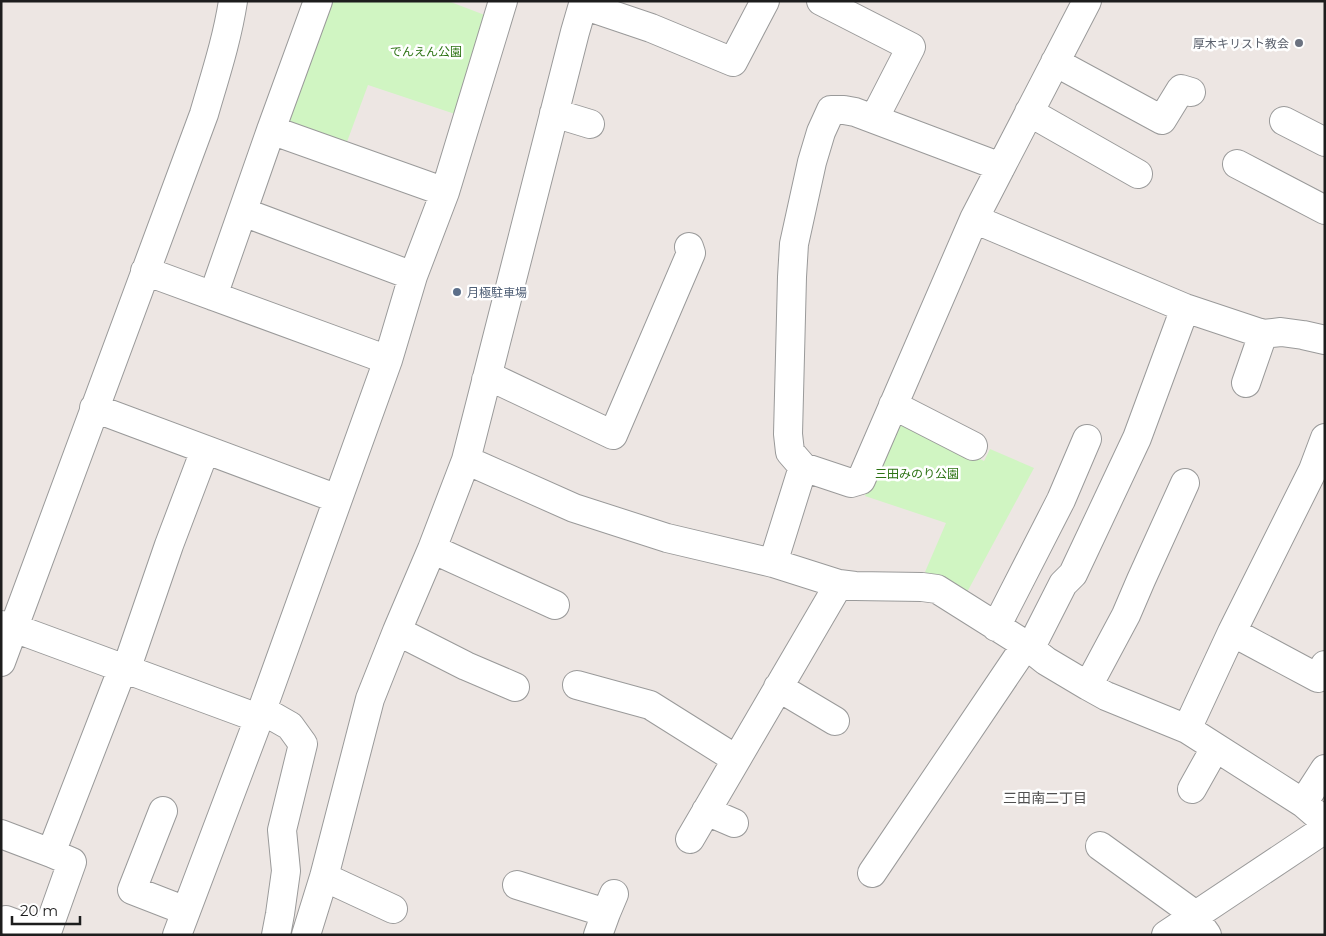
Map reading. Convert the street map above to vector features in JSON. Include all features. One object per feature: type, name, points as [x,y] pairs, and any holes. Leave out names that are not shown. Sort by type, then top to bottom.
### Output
[{"type":"street","points":[[1,662],[7,626],[94,408],[204,114],[220,64],[233,1]]},
{"type":"street","points":[[213,296],[318,1]]},
{"type":"street","points":[[163,811],[132,890],[181,923],[260,714],[388,360],[413,276],[445,192],[503,1]]},
{"type":"street","points":[[306,935],[324,877],[370,699],[432,549],[466,460],[583,3],[734,62],[765,1]]},
{"type":"street","points":[[821,1],[911,47],[874,119]]},
{"type":"street","points":[[1001,167],[874,119],[849,111],[831,110],[821,132],[812,162],[794,244],[788,434],[790,452],[804,467],[851,483],[861,480],[974,219],[1030,112],[1087,1]]},
{"type":"street","points":[[1055,62],[1162,120],[1181,89],[1190,92]]},
{"type":"street","points":[[1030,112],[1138,174]]},
{"type":"street","points":[[554,113],[590,124]]},
{"type":"street","points":[[1284,121],[1325,142]]},
{"type":"street","points":[[271,130],[445,192]]},
{"type":"street","points":[[1237,164],[1325,210]]},
{"type":"street","points":[[243,212],[413,276]]},
{"type":"street","points":[[974,219],[1185,308],[1263,334],[1281,332],[1302,334],[1325,340]]},
{"type":"street","points":[[486,380],[498,380],[614,434],[691,253],[689,247]]},
{"type":"street","points":[[145,271],[388,360]]},
{"type":"street","points":[[872,873],[912,829],[953,740],[1028,647],[1063,584],[1073,574],[1137,438],[1185,308]]},
{"type":"street","points":[[1246,383],[1263,334]]},
{"type":"street","points":[[893,405],[973,446]]},
{"type":"street","points":[[94,408],[338,499]]},
{"type":"street","points":[[1187,730],[1232,632],[1313,470],[1325,438]]},
{"type":"street","points":[[996,627],[1068,503],[1087,439]]},
{"type":"street","points":[[51,852],[120,675],[126,670],[169,545],[205,450]]},
{"type":"street","points":[[466,460],[574,508],[667,538],[773,563],[838,584],[855,586],[922,586],[938,589],[1028,647],[1046,662],[1088,686],[1106,696],[1187,730],[1303,803],[1325,822]]},
{"type":"street","points":[[773,563],[804,467]]},
{"type":"street","points":[[1088,686],[1126,616],[1148,584],[1185,483]]},
{"type":"street","points":[[432,549],[548,596]]},
{"type":"street","points":[[690,839],[838,584]]},
{"type":"street","points":[[7,626],[126,670],[260,714],[290,726],[303,744],[282,830],[286,871],[276,935]]},
{"type":"street","points":[[397,631],[466,666],[515,687]]},
{"type":"street","points":[[1232,632],[1318,678],[1325,665]]},
{"type":"street","points":[[577,685],[650,705],[736,759]]},
{"type":"street","points":[[778,687],[835,720]]},
{"type":"street","points":[[1192,789],[1215,748]]},
{"type":"street","points":[[1303,803],[1325,769]]},
{"type":"street","points":[[706,811],[734,823]]},
{"type":"street","points":[[1166,935],[1200,926],[1325,829]]},
{"type":"street","points":[[1,834],[51,852],[72,862],[46,935],[6,920]]},
{"type":"street","points":[[1100,846],[1190,911],[1200,926]]},
{"type":"street","points":[[324,877],[393,909]]},
{"type":"street","points":[[518,885],[606,914]]},
{"type":"green space","name":"でんえん公園","points":[[327,1],[448,1],[490,17],[458,115],[368,85],[344,150],[285,130]]},
{"type":"green space","name":"三田みのり公園","points":[[897,419],[984,461],[990,449],[1034,468],[965,596],[925,572],[946,523],[865,496]]},
{"type":"place","name":"厚木キリスト教会","points":[[1299,43]]},
{"type":"place","name":"月極駐車場","points":[[457,292]]},
{"type":"district","name":"三田南二丁目","points":[[1045,798]]}]
